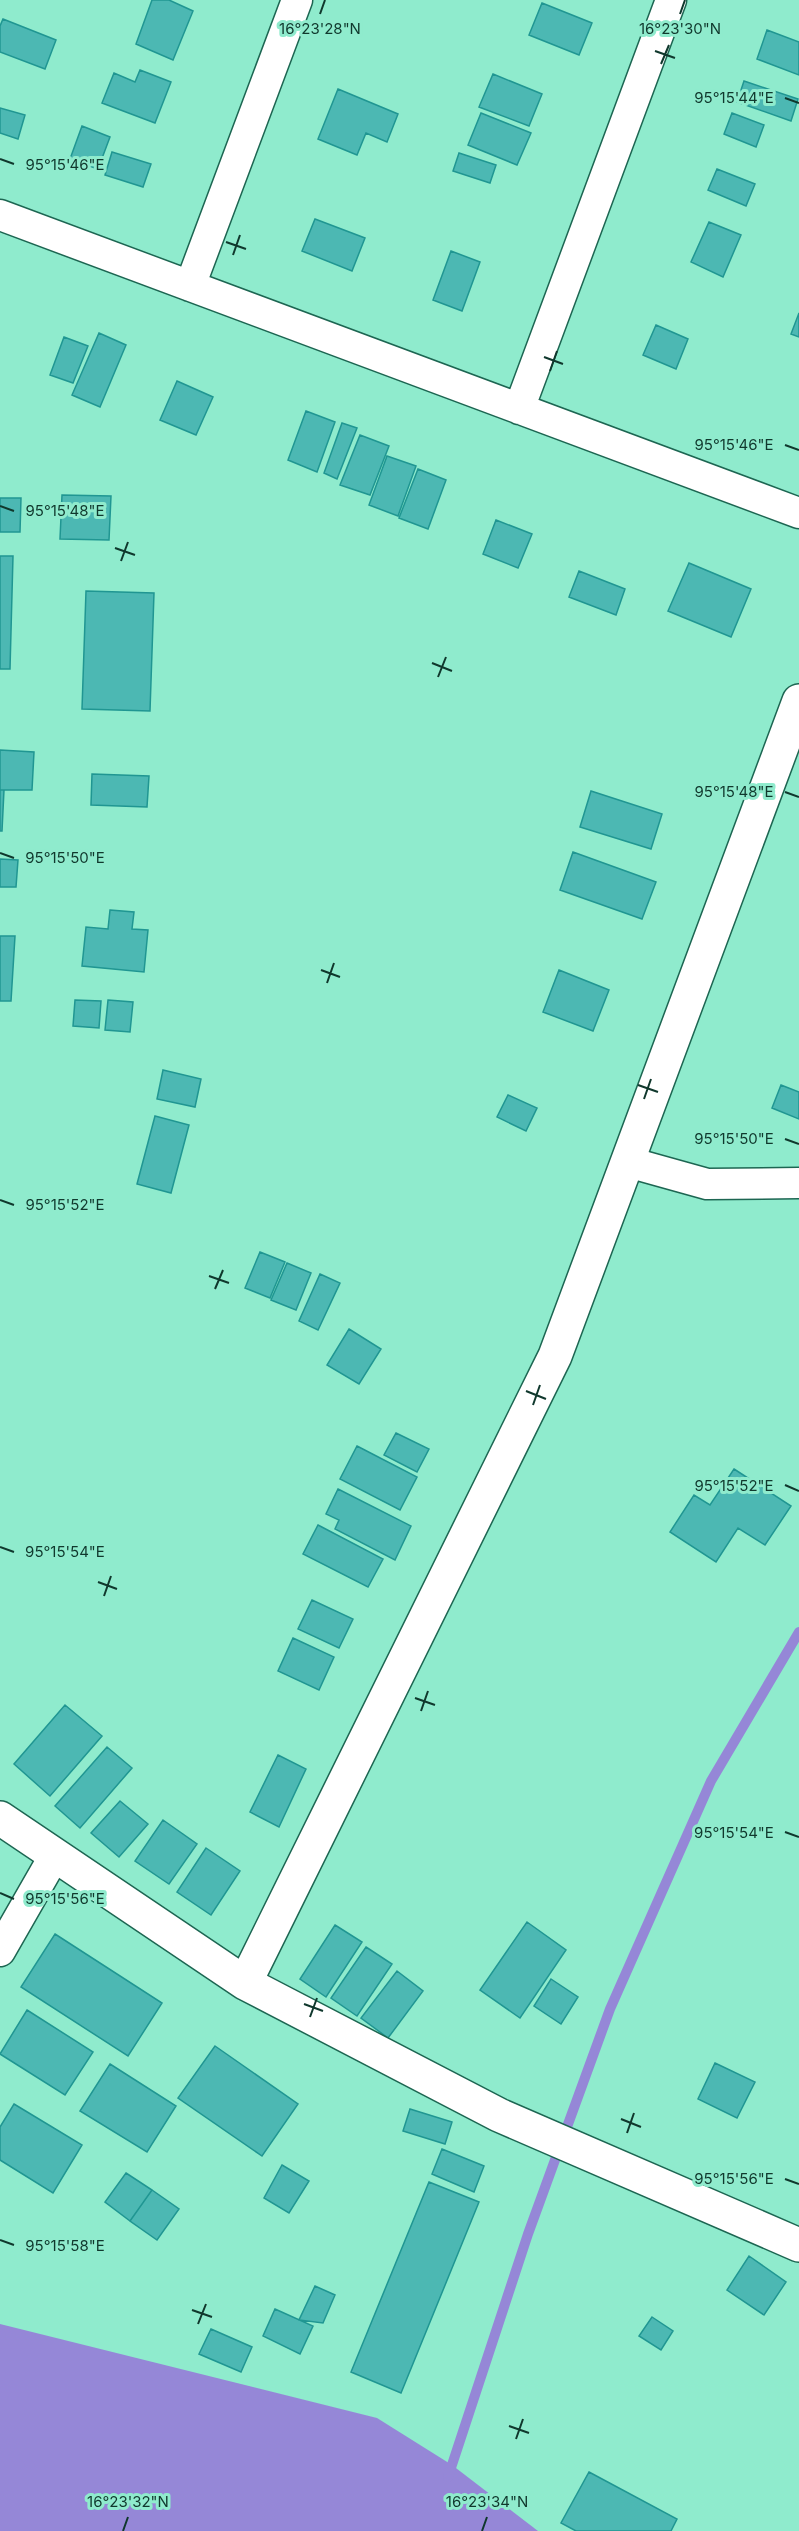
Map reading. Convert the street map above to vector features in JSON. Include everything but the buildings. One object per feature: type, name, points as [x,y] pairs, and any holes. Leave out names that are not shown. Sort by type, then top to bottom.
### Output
[{"type":"main road","points":[[245,1983],[555,1356],[799,701]]},
{"type":"main road","points":[[0,1818],[245,1983],[499,2115],[799,2245]]},
{"type":"street","points":[[190,286],[297,0]]},
{"type":"street","points":[[519,409],[671,0]]},
{"type":"street","points":[[0,215],[799,513]]},
{"type":"street","points":[[627,1162],[707,1184],[799,1183]]},
{"type":"street","points":[[0,1951],[55,1855]]},
{"type":"shaded area","points":[[0,2324],[377,2418],[452,2465],[538,2531],[0,2531]]},
{"type":"waterway","points":[[448,2477],[528,2234],[610,2009],[711,1781],[799,1632]]}]
